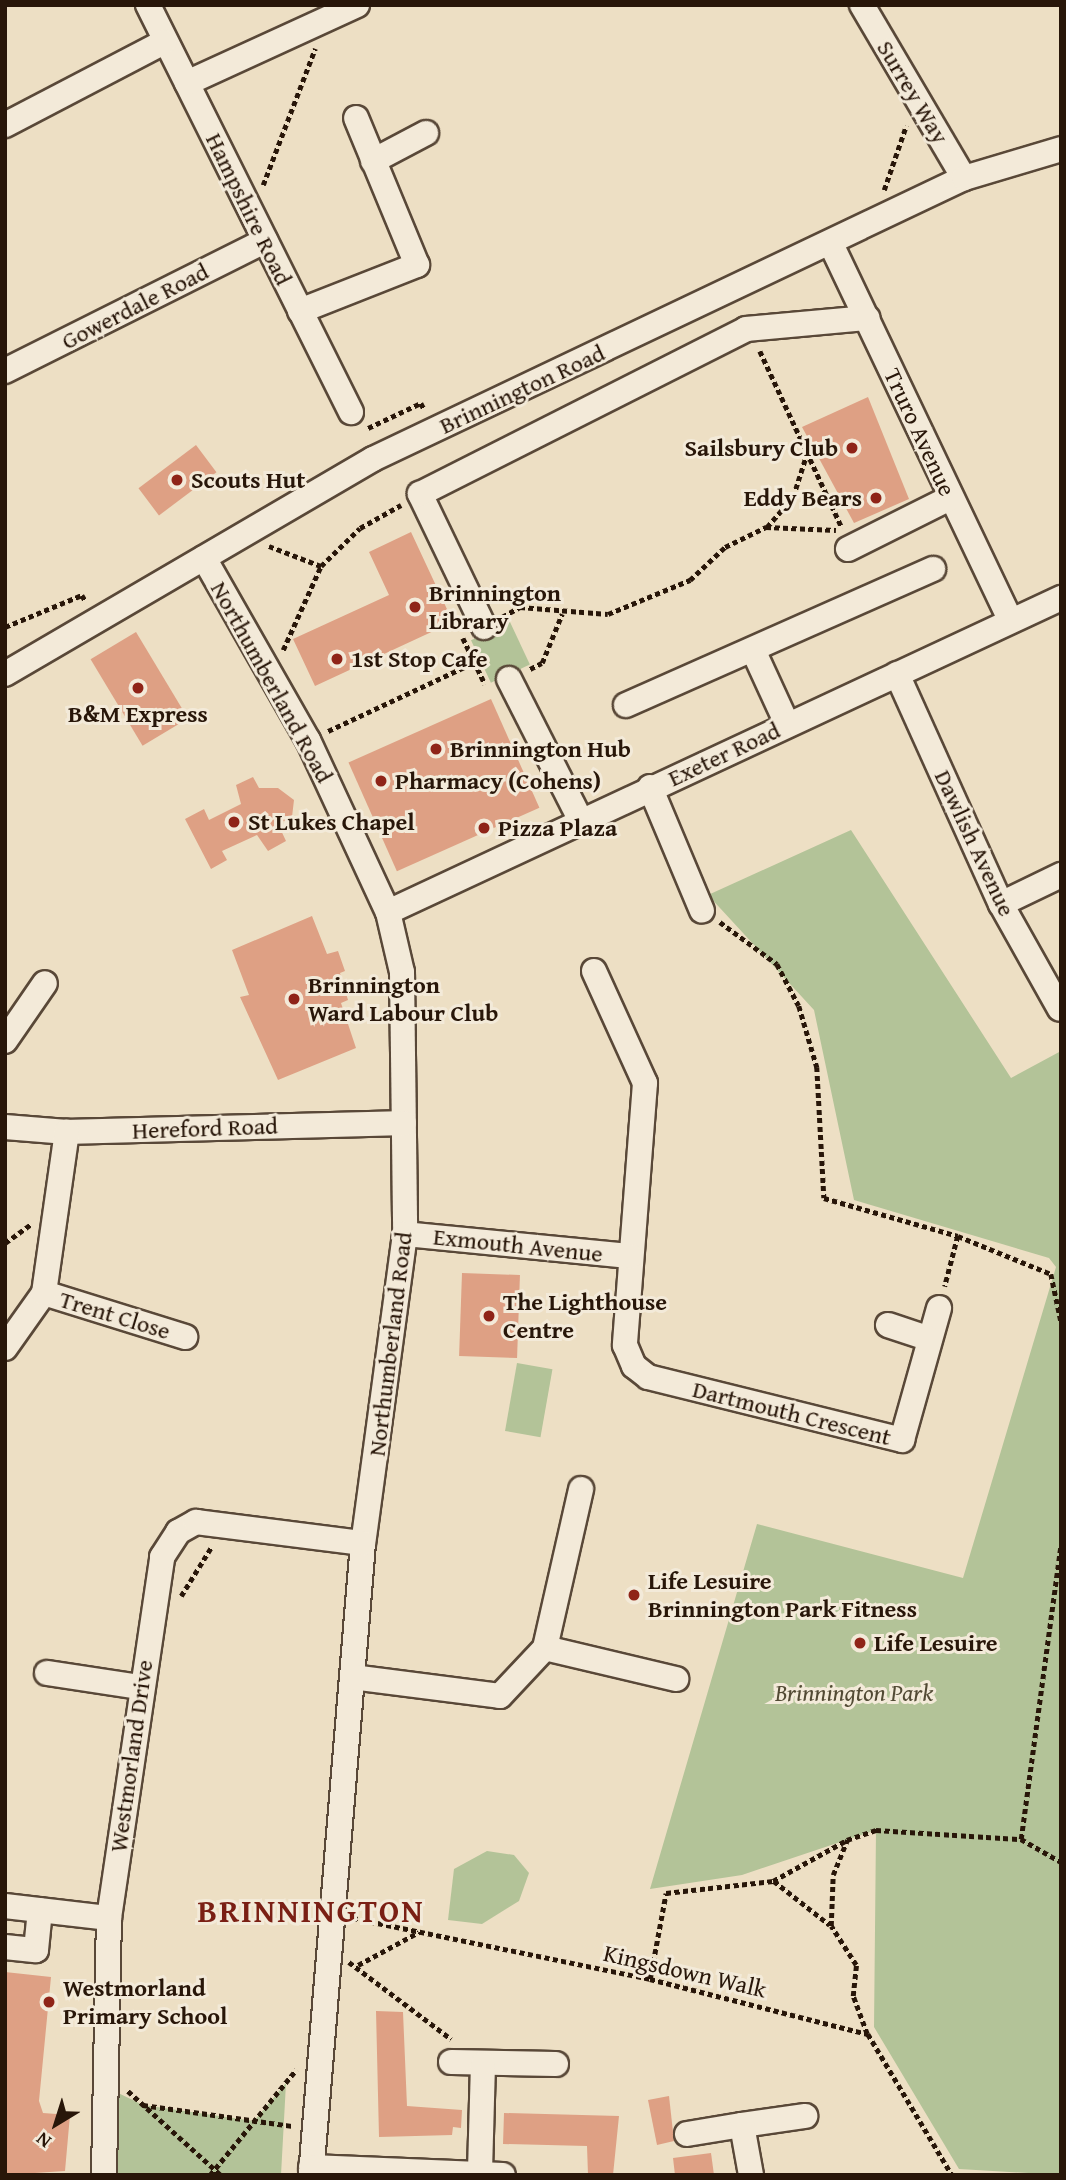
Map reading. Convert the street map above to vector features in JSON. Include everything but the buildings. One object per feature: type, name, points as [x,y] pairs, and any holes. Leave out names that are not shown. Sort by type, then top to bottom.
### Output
[{"type":"street","name":"Hampshire Road","points":[[148,5],[164,42],[351,412]]},
{"type":"street","points":[[187,83],[357,5]]},
{"type":"street","name":"Surrey Way","points":[[862,5],[964,178]]},
{"type":"street","points":[[5,125],[164,42]]},
{"type":"street","points":[[300,311],[417,265],[356,118]]},
{"type":"street","points":[[373,161],[426,133]]},
{"type":"street","name":"Brinnington Road","points":[[5,674],[373,459],[831,244],[964,178],[1061,149]]},
{"type":"street","name":"Gowerdale Road","points":[[5,371],[265,241]]},
{"type":"street","name":"Truro Avenue","points":[[831,244],[1010,620]]},
{"type":"street","points":[[484,627],[420,494],[746,329],[868,318]]},
{"type":"street","points":[[846,540],[950,498]]},
{"type":"street","name":"Northumberland Road","points":[[204,558],[309,740],[388,912],[402,972],[405,1234],[363,1543],[311,2171]]},
{"type":"street","points":[[626,705],[933,569]]},
{"type":"street","name":"Exeter Road","points":[[388,912],[580,819],[1061,598]]},
{"type":"street","points":[[753,650],[787,724]]},
{"type":"street","name":"Dawlish Avenue","points":[[897,674],[1001,904],[1060,1009]]},
{"type":"street","points":[[509,678],[580,819]]},
{"type":"street","points":[[650,788],[702,911]]},
{"type":"street","points":[[1001,904],[1061,875]]},
{"type":"street","points":[[594,971],[645,1083],[630,1256]]},
{"type":"street","points":[[5,1041],[46,983]]},
{"type":"street","name":"Hereford Road","points":[[5,1127],[67,1132],[404,1123]]},
{"type":"street","points":[[5,1348],[44,1293],[67,1132]]},
{"type":"street","name":"Exmouth Avenue","points":[[405,1234],[630,1256]]},
{"type":"street","name":"Dartmouth Crescent","points":[[630,1256],[625,1345],[634,1366],[648,1377],[902,1440],[939,1308]]},
{"type":"street","name":"Trent Close","points":[[44,1293],[185,1337]]},
{"type":"street","points":[[888,1325],[930,1339]]},
{"type":"street","points":[[352,1677],[500,1696],[545,1648],[581,1489]]},
{"type":"street","name":"Westmorland Drive","points":[[104,2175],[103,2070],[109,1918],[140,1687],[162,1557],[178,1532],[196,1522],[227,1522],[363,1543]]},
{"type":"street","points":[[545,1648],[676,1679]]},
{"type":"street","points":[[47,1673],[140,1687]]},
{"type":"street","points":[[5,1906],[109,1918]]},
{"type":"street","points":[[5,1947],[36,1950],[40,1910]]},
{"type":"street","points":[[452,2062],[556,2064]]},
{"type":"street","points":[[311,2171],[491,2173],[484,2064]]},
{"type":"street","points":[[687,2134],[804,2116]]},
{"type":"street","points":[[742,2125],[751,2175]]},
{"type":"path","points":[[252,214],[327,19]]},
{"type":"path","points":[[894,213],[883,193],[904,128],[926,114]]},
{"type":"path","points":[[746,329],[807,452],[846,540]]},
{"type":"path","points":[[351,412],[358,425],[368,428],[421,403]]},
{"type":"path","points":[[562,614],[542,663],[488,690],[460,639],[520,607],[562,614],[608,614],[650,599],[766,527],[793,497],[807,452]]},
{"type":"path","points":[[271,675],[321,566],[360,528],[420,494]]},
{"type":"path","points":[[766,527],[810,524],[846,540]]},
{"type":"path","points":[[241,536],[321,566]]},
{"type":"path","points":[[5,627],[82,595],[97,620]]},
{"type":"path","points":[[309,740],[473,663]]},
{"type":"path","points":[[702,911],[777,964],[799,1006],[817,1067],[824,1198],[958,1236],[1051,1274],[1061,1321]]},
{"type":"path","points":[[939,1308],[958,1236]]},
{"type":"path","points":[[179,1599],[227,1522]]},
{"type":"path","points":[[1021,1839],[1061,1545]]},
{"type":"path","points":[[650,1979],[666,1893],[773,1881],[847,1840],[876,1830],[1021,1839],[1061,1862]]},
{"type":"path","points":[[831,1926],[833,1875],[847,1840]]},
{"type":"path","points":[[773,1881],[831,1926],[856,1965],[853,1996],[868,2034],[952,2175]]},
{"type":"path","name":"Kingsdown Walk","points":[[332,1914],[650,1979],[868,2034]]},
{"type":"path","points":[[358,1965],[419,1931]]},
{"type":"path","points":[[328,1957],[358,1965],[484,2064]]},
{"type":"path","points":[[210,2175],[321,2040]]},
{"type":"path","points":[[103,2070],[221,2175]]},
{"type":"path","points":[[143,2105],[314,2129]]},
{"type":"green space","points":[[510,622],[530,665],[491,683],[471,640]]},
{"type":"green space","name":"Brinnington Park","points":[[851,830],[1011,1078],[1061,1051],[1061,2175],[959,2169],[874,2027],[876,1830],[742,1875],[650,1889],[757,1524],[963,1578],[1056,1267],[1049,1258],[854,1200],[814,1010],[708,895]]},
{"type":"green space","points":[[517,1363],[552,1369],[540,1437],[505,1431]]},
{"type":"green space","points":[[487,1851],[514,1855],[529,1873],[519,1901],[482,1924],[448,1920],[454,1869]]},
{"type":"green space","points":[[286,2083],[281,2175],[114,2175],[114,2091],[143,2105],[254,2121]]},
{"type":"place","name":"Sailsbury Club","points":[[852,448]]},
{"type":"place","name":"Scouts Hut","points":[[177,480]]},
{"type":"place","name":"Eddy Bears","points":[[876,498]]},
{"type":"place","name":"Brinnington Library","points":[[415,607]]},
{"type":"place","name":"1st Stop Cafe","points":[[337,659]]},
{"type":"place","name":"B&M Express","points":[[138,688]]},
{"type":"place","name":"Brinnington Hub","points":[[436,749]]},
{"type":"place","name":"Pharmacy (Cohens)","points":[[381,781]]},
{"type":"place","name":"St Lukes Chapel","points":[[234,822]]},
{"type":"place","name":"Pizza Plaza","points":[[484,828]]},
{"type":"place","name":"Brinnington Ward Labour Club","points":[[294,999]]},
{"type":"place","name":"The Lighthouse Centre","points":[[489,1316]]},
{"type":"place","name":"Life Lesuire Brinnington Park Fitness","points":[[634,1595]]},
{"type":"place","name":"Life Lesuire","points":[[860,1643]]},
{"type":"place","name":"Westmorland Primary School","points":[[49,2002]]},
{"type":"district","name":"BRINNINGTON","points":[[311,1911]]}]
